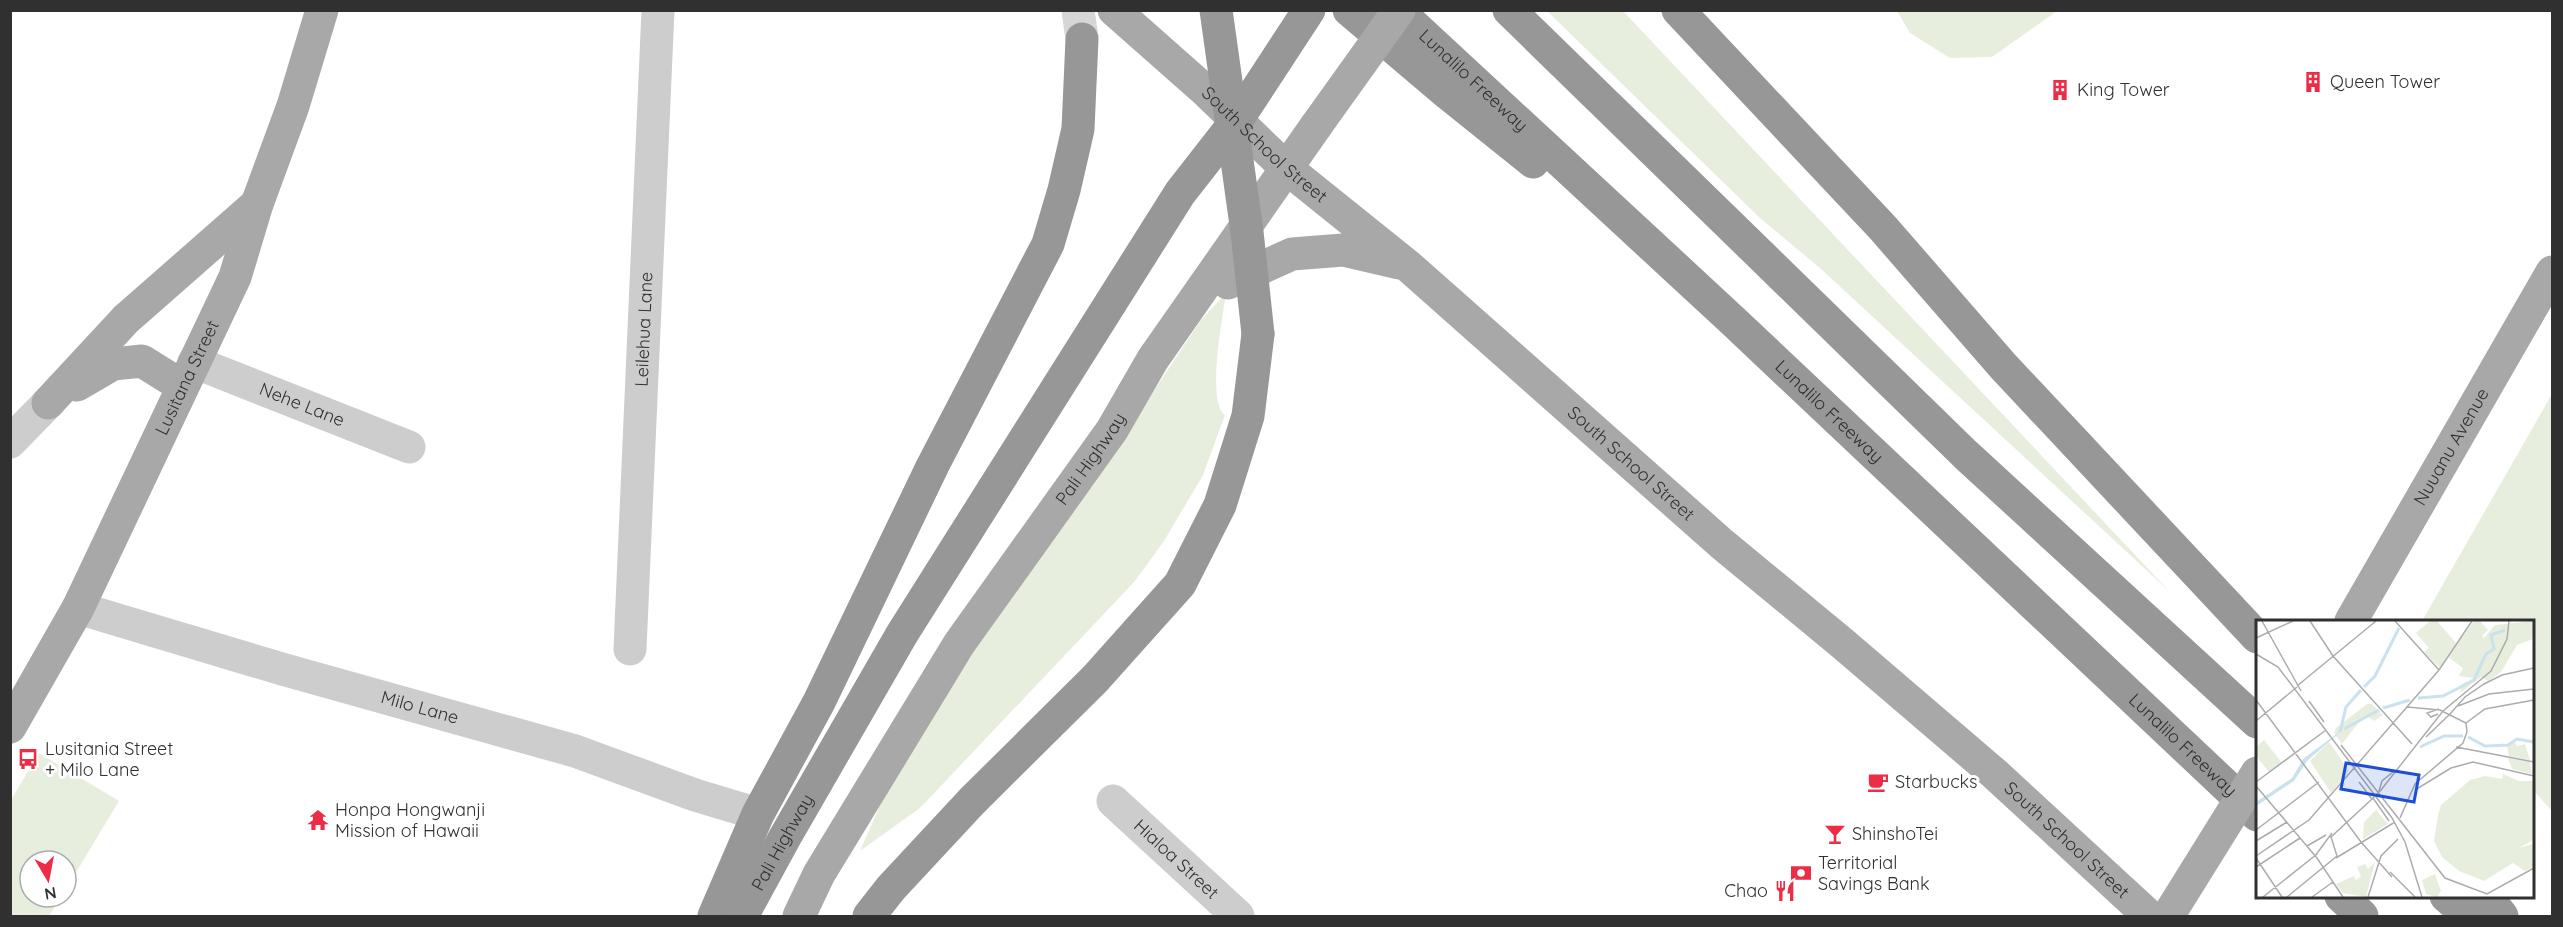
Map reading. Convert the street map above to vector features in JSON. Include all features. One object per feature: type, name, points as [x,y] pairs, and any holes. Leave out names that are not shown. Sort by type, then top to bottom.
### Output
[{"type":"highway","points":[[869,916],[891,888],[947,827],[1095,679],[1180,584],[1220,506],[1248,416],[1258,334],[1247,232],[1216,10]]},
{"type":"highway","name":"Pali Highway","points":[[742,916],[784,837],[902,634],[1180,193],[1237,120],[1309,10]]},
{"type":"highway","points":[[1349,10],[1447,93],[1732,320]]},
{"type":"highway","name":"Lunalilo Freeway","points":[[1398,10],[1732,320],[2256,814]]},
{"type":"highway","points":[[1509,10],[1966,455],[2256,721]]},
{"type":"highway","points":[[1678,10],[1883,228],[2003,366],[2256,636]]},
{"type":"highway","points":[[714,916],[758,814],[819,702],[933,465],[1048,243],[1065,190],[1078,129],[1082,39]]},
{"type":"highway","points":[[2326,897],[2340,916]]},
{"type":"highway","points":[[2342,897],[2362,916]]},
{"type":"highway","points":[[2447,897],[2469,916]]},
{"type":"highway","points":[[2487,897],[2502,916]]},
{"type":"main road","name":"Lusitana Street","points":[[10,727],[78,608],[235,277],[249,237],[257,204],[293,106],[322,10]]},
{"type":"main road","name":"South School Street","points":[[1114,10],[1237,120],[1285,167],[1407,265],[1722,544],[1995,774],[2149,916]]},
{"type":"main road","name":"Pali Highway","points":[[800,916],[819,874],[959,644],[1112,430],[1153,359],[1285,167],[1398,10]]},
{"type":"main road","points":[[48,403],[126,319],[257,204]]},
{"type":"main road","points":[[1153,359],[1226,284],[1292,254],[1343,250],[1407,265]]},
{"type":"main road","name":"Nuuanu Avenue","points":[[2356,612],[2553,272]]},
{"type":"main road","points":[[48,403],[113,364],[142,361],[188,374]]},
{"type":"main road","points":[[2168,916],[2256,775]]},
{"type":"street","name":"Leilehua Lane","points":[[630,649],[658,10]]},
{"type":"street","name":"Nehe Lane","points":[[188,374],[409,447]]},
{"type":"street","points":[[10,442],[48,403]]},
{"type":"street","name":"Milo Lane","points":[[78,608],[282,669],[575,751],[695,795],[758,814]]},
{"type":"street","name":"Hialoa Street","points":[[1113,801],[1238,916]]},
{"type":"green space","points":[[1547,11],[1623,11],[2169,591],[1821,269],[1760,218]]},
{"type":"green space","points":[[1897,11],[2057,11],[1992,57],[1950,58],[1910,33]]},
{"type":"green space","points":[[1226,293],[1216,377],[1219,407],[1225,415],[1203,475],[1164,541],[1135,581],[920,808],[860,851],[906,746],[1133,422],[1201,320]]},
{"type":"green space","points":[[2552,394],[2552,811],[2533,790],[2533,620],[2423,620]]},
{"type":"green space","points":[[39,753],[119,801],[78,869],[78,849],[18,849],[18,909],[53,909],[49,916],[11,916],[11,800]]},
{"type":"tunnel","points":[[1078,10],[1082,39]]},
{"type":"place","name":"Queen Tower","points":[[2313,82]]},
{"type":"place","name":"King Tower","points":[[2060,90]]},
{"type":"place","name":"Lusitania Street + Milo Lane","points":[[28,759]]},
{"type":"place","name":"Starbucks","points":[[1878,782]]},
{"type":"place","name":"Honpa Hongwanji Mission of Hawaii","points":[[318,820]]},
{"type":"place","name":"ShinshoTei","points":[[1835,834]]},
{"type":"place","name":"Territorial Savings Bank","points":[[1801,873]]},
{"type":"place","name":"Chao","points":[[1785,891]]}]
